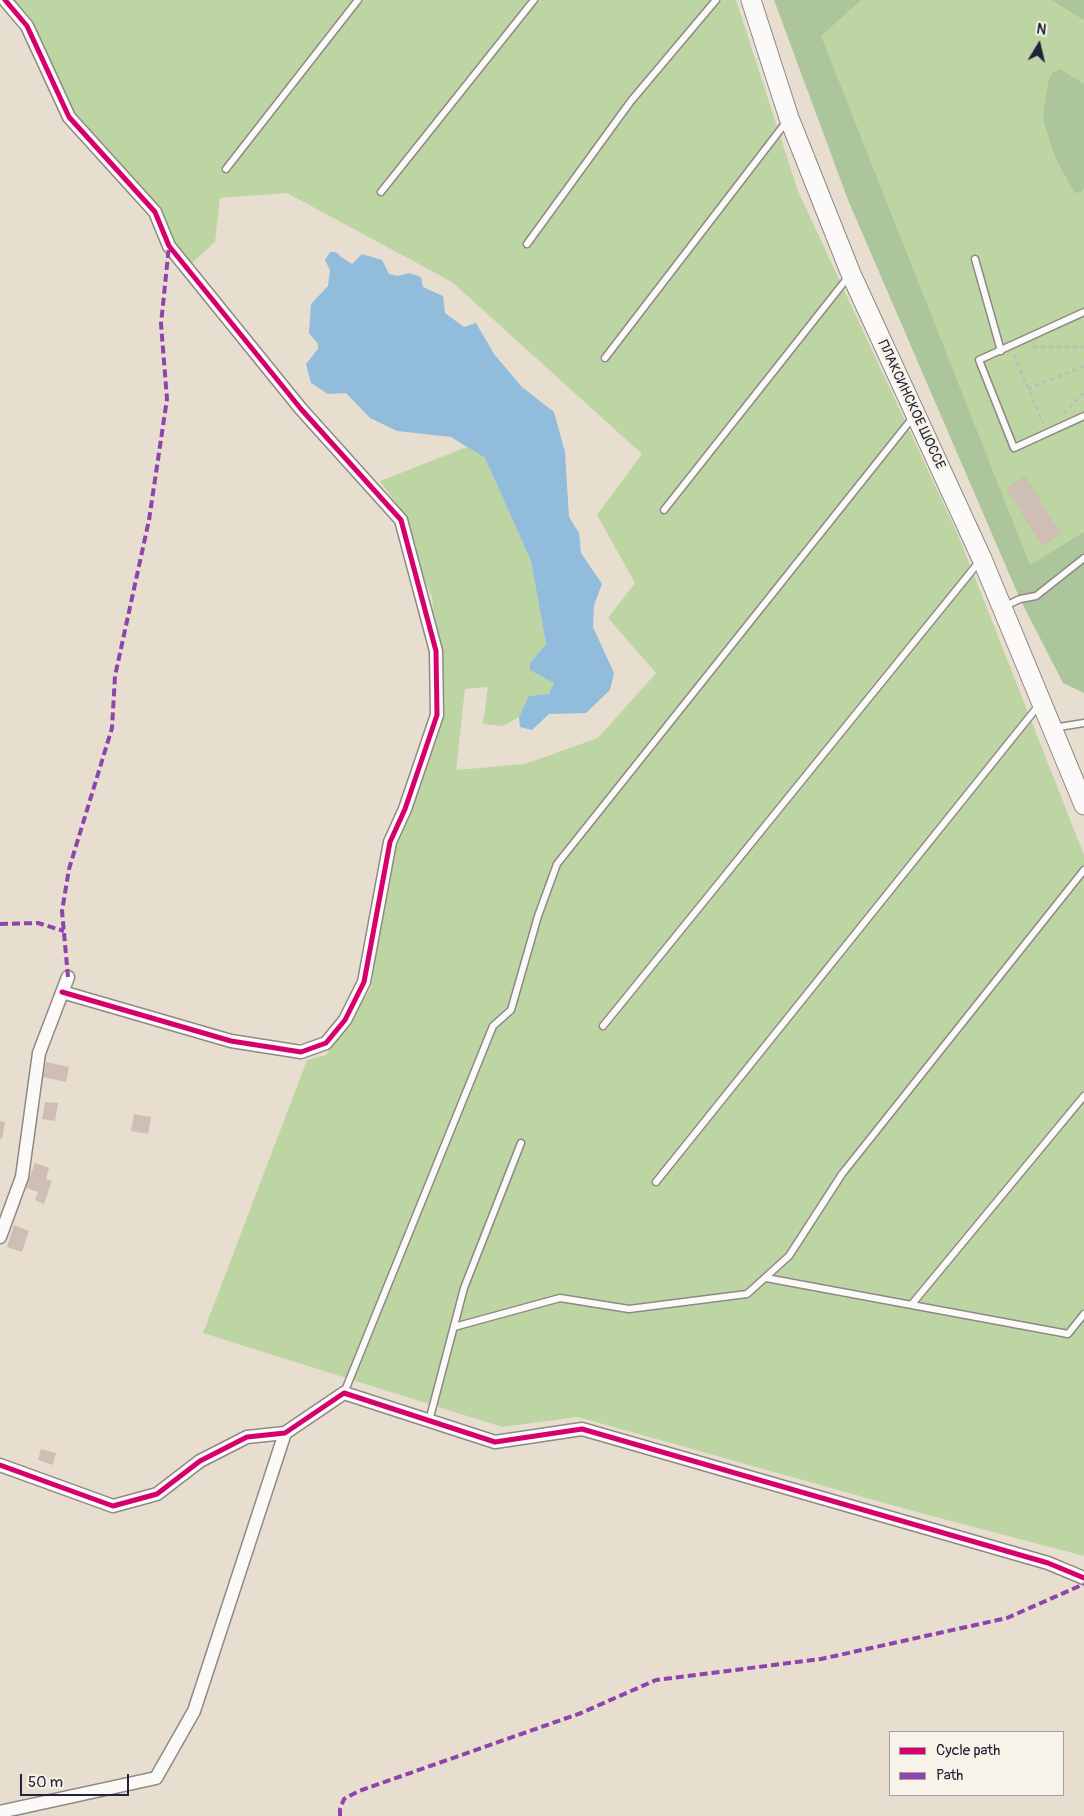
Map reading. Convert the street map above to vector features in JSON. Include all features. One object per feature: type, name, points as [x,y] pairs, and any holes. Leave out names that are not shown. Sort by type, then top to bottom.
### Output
[{"type":"main road","name":"ПЛАКСИНСКОЕ ШОССЕ","points":[[750,0],[789,118],[851,274],[982,559],[1084,805]]},
{"type":"street","points":[[5,0],[28,26],[69,117],[155,212],[168,246],[301,409],[401,520],[436,651],[437,715],[405,809],[390,842],[364,982],[345,1020],[326,1043],[301,1052],[231,1041],[62,992]]},
{"type":"street","points":[[0,1237],[22,1177],[39,1052],[68,977]]},
{"type":"street","points":[[0,1465],[113,1506],[157,1494],[200,1461],[247,1437],[285,1433],[344,1393],[495,1442],[582,1429],[1048,1562],[1084,1578]]},
{"type":"street","points":[[0,1812],[156,1778],[194,1711],[285,1433]]},
{"type":"lane","points":[[226,168],[358,0]]},
{"type":"lane","points":[[381,192],[534,0]]},
{"type":"lane","points":[[527,244],[631,101],[716,0]]},
{"type":"lane","points":[[605,358],[789,118]]},
{"type":"lane","points":[[976,259],[1001,350]]},
{"type":"lane","points":[[664,510],[851,274]]},
{"type":"lane","points":[[1084,312],[979,360],[1014,448],[1084,416]]},
{"type":"lane","points":[[344,1393],[493,1026],[511,1010],[538,916],[557,864],[915,414]]},
{"type":"lane","points":[[1002,608],[1020,600],[1036,596],[1084,558]]},
{"type":"lane","points":[[603,1026],[982,559]]},
{"type":"lane","points":[[656,1182],[1041,702]]},
{"type":"lane","points":[[1052,728],[1084,724]]},
{"type":"lane","points":[[454,1327],[560,1298],[629,1309],[747,1294],[790,1256],[842,1174],[1084,870]]},
{"type":"lane","points":[[912,1304],[1084,1096]]},
{"type":"lane","points":[[429,1421],[464,1288],[521,1143]]},
{"type":"lane","points":[[766,1278],[1068,1334],[1084,1314]]},
{"type":"path","points":[[1026,350],[1040,344]]},
{"type":"path","points":[[1032,347],[1084,347]]},
{"type":"path","points":[[1020,353],[1013,356],[1043,424],[1052,420]]},
{"type":"path","points":[[1028,389],[1084,366]]},
{"type":"path","points":[[1076,410],[1061,416],[1084,393]]},
{"type":"green space","points":[[11,0],[736,0],[798,191],[959,537],[1084,855],[1084,1556],[913,1511],[578,1417],[502,1427],[203,1333],[307,1060],[326,1055],[371,988],[391,859],[440,728],[442,701],[432,597],[418,566],[407,519],[380,481],[467,447],[485,458],[531,561],[546,644],[530,663],[554,683],[549,694],[529,696],[519,717],[503,726],[483,724],[488,687],[465,689],[456,770],[525,764],[598,738],[656,673],[608,618],[635,583],[597,515],[642,454],[452,282],[287,193],[220,198],[215,242],[191,264],[174,243],[161,208],[76,117],[33,24]]},
{"type":"green space","points":[[774,0],[861,0],[821,36],[1030,565],[1084,532],[1084,693],[1063,683],[1020,599],[848,200]]},
{"type":"green space","points":[[799,0],[1084,0],[1084,558],[1036,596]]},
{"type":"green space","points":[[1051,0],[1084,0],[1084,20]]},
{"type":"green space","points":[[1060,69],[1084,84],[1084,188],[1081,193],[1074,192],[1056,159],[1044,123],[1043,115],[1049,79],[1053,72]]},
{"type":"water","points":[[330,252],[336,252],[352,264],[362,254],[382,260],[389,274],[398,276],[409,273],[421,277],[423,287],[443,296],[445,313],[464,327],[476,323],[494,354],[522,387],[554,412],[565,452],[569,517],[579,533],[581,553],[602,584],[594,605],[593,627],[614,673],[610,690],[586,713],[549,714],[532,730],[520,727],[519,717],[529,696],[549,694],[554,683],[530,670],[530,663],[546,644],[531,561],[485,458],[451,437],[397,431],[370,418],[346,393],[328,394],[311,383],[306,364],[318,349],[318,344],[309,333],[311,304],[328,286],[330,270],[325,260]]},
{"type":"building","points":[[1025,476],[1061,534],[1042,546],[1006,488]]},
{"type":"building","points":[[46,1062],[69,1067],[66,1082],[43,1077]]},
{"type":"building","points":[[45,1102],[58,1103],[55,1121],[42,1119]]},
{"type":"building","points":[[134,1114],[151,1117],[148,1134],[131,1131]]},
{"type":"building","points":[[0,1121],[5,1122],[2,1139],[0,1139]]},
{"type":"building","points":[[35,1163],[49,1168],[46,1179],[52,1181],[44,1204],[35,1200],[38,1192],[26,1188]]},
{"type":"building","points":[[14,1225],[29,1231],[22,1252],[7,1247]]},
{"type":"building","points":[[41,1449],[56,1453],[53,1465],[38,1460]]},
{"type":"marked path","points":[[68,977],[62,911],[69,869],[112,728],[115,676],[149,520],[167,399],[161,324],[169,246]]},
{"type":"marked path","points":[[0,924],[38,923],[64,931]]},
{"type":"marked path","points":[[340,1816],[340,1809],[344,1799],[359,1791],[581,1713],[656,1680],[821,1659],[1007,1618],[1084,1584]]},
{"type":"cycle path","points":[[5,0],[27,26],[69,117],[155,212],[169,246],[301,409],[401,520],[436,651],[437,715],[405,809],[390,842],[364,982],[345,1020],[326,1043],[301,1052],[231,1041],[62,992]]},
{"type":"cycle path","points":[[0,1465],[113,1506],[157,1494],[200,1461],[247,1437],[285,1433],[344,1393],[495,1442],[582,1429],[1048,1563],[1084,1578]]}]
